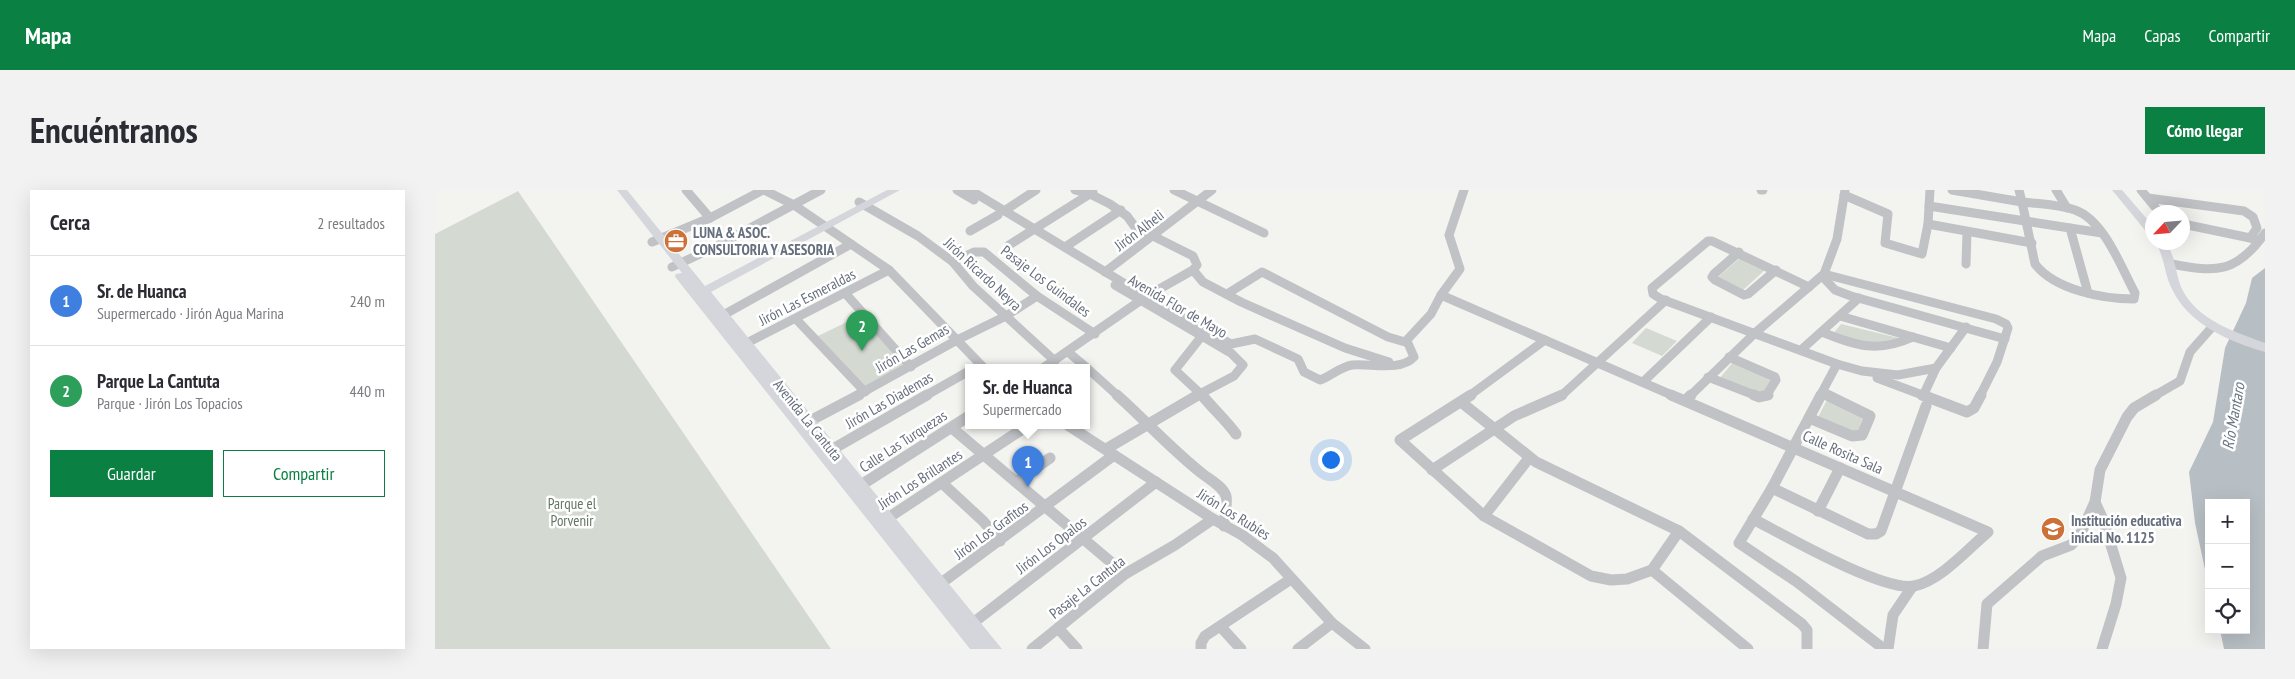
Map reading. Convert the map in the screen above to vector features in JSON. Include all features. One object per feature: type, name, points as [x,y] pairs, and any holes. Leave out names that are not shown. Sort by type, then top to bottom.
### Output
[{"type":"main road","name":"Avenida La Cantuta","points":[[612,190],[698,291],[968,627],[994,649]]},
{"type":"main road","name":"Avenida La Cantuta","points":[[622,190],[657,241]]},
{"type":"main road","points":[[862,203],[881,190]]},
{"type":"main road","points":[[698,291],[862,203],[895,190]]},
{"type":"main road","points":[[2117,190],[2145,223]]},
{"type":"main road","points":[[2164,250],[2172,264],[2177,287],[2184,301],[2195,314],[2217,328],[2265,348]]},
{"type":"main road","name":"Avenida La Cantuta","points":[[968,627],[979,649]]},
{"type":"street","points":[[685,190],[710,218]]},
{"type":"street","points":[[657,241],[710,218],[764,190],[793,205],[889,270],[957,340],[977,364]]},
{"type":"street","points":[[676,265],[821,190]]},
{"type":"street","name":"Avenida Flor de Mayo","points":[[957,190],[1001,213],[1144,299],[1231,344],[1255,339],[1298,359],[1304,372],[1320,380],[1342,367],[1397,364]]},
{"type":"street","points":[[970,231],[1036,190]]},
{"type":"street","points":[[1075,190],[1093,192],[1121,210],[1135,227],[1153,238],[1193,256],[1195,266],[1203,282],[1345,348],[1397,364],[1414,359],[1406,341]]},
{"type":"street","points":[[1174,190],[1265,233]]},
{"type":"street","name":"Jirón Alheli","points":[[1105,272],[1153,238],[1212,190]]},
{"type":"street","points":[[1406,341],[1431,314],[1441,295],[1460,269],[1458,259],[1449,240],[1448,230],[1464,190]]},
{"type":"street","points":[[1686,400],[1755,332],[1823,275],[1837,239],[1844,193],[1889,214],[1885,243],[1922,254],[1928,224],[1930,190]]},
{"type":"street","points":[[1952,190],[2023,202],[2067,208],[2090,218],[2102,233],[2135,297],[2125,299],[2065,288],[2041,272],[2035,264],[2032,243],[2023,202],[2019,190]]},
{"type":"street","points":[[2056,190],[2067,208]]},
{"type":"street","points":[[2141,190],[2154,205]]},
{"type":"street","name":"Avenida Flor de Mayo","points":[[973,191],[1001,213]]},
{"type":"street","points":[[1009,245],[1093,192]]},
{"type":"street","points":[[2148,198],[2244,211],[2253,217],[2257,228],[2250,238]]},
{"type":"street","name":"Jirón Ricardo Neyra","points":[[862,203],[918,236],[953,262],[973,286],[1055,361]]},
{"type":"street","points":[[1929,206],[2102,233]]},
{"type":"street","points":[[1065,247],[1121,210]]},
{"type":"street","points":[[1928,224],[2032,243]]},
{"type":"street","points":[[2190,225],[2250,238],[2263,237]]},
{"type":"street","points":[[2070,228],[2088,293]]},
{"type":"street","name":"Avenida Flor de Mayo","points":[[1031,231],[1065,247],[1105,272],[1201,337],[1231,353],[1243,365],[1240,372],[1148,423],[1110,452]]},
{"type":"street","points":[[1966,264],[1967,232]]},
{"type":"street","points":[[2172,264],[2209,270],[2223,270],[2234,266],[2263,237]]},
{"type":"street","points":[[1809,287],[1715,241],[1708,241],[1652,288],[1653,294],[1666,300],[1865,373],[1925,401],[1967,412],[1974,408],[2005,339],[2008,328],[2002,321],[1823,275]]},
{"type":"street","points":[[719,318],[851,244]]},
{"type":"street","name":"Pasaje Los Guindales","points":[[953,262],[974,252],[984,252],[1037,296],[1095,334]]},
{"type":"street","points":[[1739,252],[1713,274],[1712,277],[1715,280],[1744,295],[1748,294],[1776,270]]},
{"type":"street","points":[[1050,364],[1195,266]]},
{"type":"street","name":"Jirón Las Esmeraldas","points":[[741,345],[796,319],[889,270]]},
{"type":"street","points":[[1227,294],[1262,272],[1388,337],[1406,341]]},
{"type":"street","points":[[1823,275],[1835,290],[2005,339]]},
{"type":"street","points":[[845,293],[911,367]]},
{"type":"street","name":"Calle Rosita Sala","points":[[1441,295],[1988,532],[1931,579],[1912,587]]},
{"type":"street","name":"Jirón Las Gemas","points":[[805,424],[957,340],[1006,316],[1037,296]]},
{"type":"street","points":[[1801,350],[1859,298]]},
{"type":"street","points":[[1432,470],[1493,428],[1514,416],[1561,396],[1666,300]]},
{"type":"street","points":[[1839,316],[1951,348]]},
{"type":"street","points":[[1643,382],[1711,317]]},
{"type":"street","points":[[796,319],[865,392]]},
{"type":"street","points":[[1772,488],[1868,534],[1876,534],[1881,530],[1936,368],[1966,327]]},
{"type":"street","points":[[1983,649],[1987,604],[2042,556],[2071,545],[2079,537],[2095,502],[2101,470],[2127,417],[2134,408],[2180,381],[2191,352],[2204,334],[2217,328]]},
{"type":"street","points":[[1822,332],[1872,348],[1897,346],[1913,338]]},
{"type":"street","points":[[1201,337],[1175,370],[1201,393],[1216,412],[1228,422],[1236,434]]},
{"type":"street","points":[[1545,340],[1461,402],[1400,440],[1485,516],[1591,576],[1611,580],[1627,579],[1653,570],[1679,531]]},
{"type":"street","points":[[1068,352],[1082,364]]},
{"type":"street","points":[[1708,377],[1759,397],[1767,396],[1776,380],[1775,376],[1729,357]]},
{"type":"street","points":[[1753,519],[1869,577],[1912,587],[1893,611],[1886,649],[1797,582],[1739,543],[1753,519],[1772,488],[1837,364]]},
{"type":"street","points":[[1865,373],[1902,376],[1936,368]]},
{"type":"street","points":[[1090,371],[1148,423],[1185,461],[1221,488],[1226,495],[1227,502],[1224,510],[1223,526]]},
{"type":"street","name":"Jirón Las Diademas","points":[[827,452],[965,374]]},
{"type":"street","points":[[1809,418],[1852,436],[1862,435],[1870,416],[1867,412],[1823,393]]},
{"type":"street","points":[[1461,402],[1529,458],[1679,531],[1802,624],[1807,630],[1807,649]]},
{"type":"street","name":"Calle Las Turquezas","points":[[857,488],[965,419]]},
{"type":"street","points":[[952,428],[1125,574]]},
{"type":"street","name":"Jirón Los Brillantes","points":[[884,521],[1023,429]]},
{"type":"street","name":"Jirón Los Rubíes","points":[[1074,429],[1213,520],[1242,535],[1273,558],[1332,623],[1365,649]]},
{"type":"street","name":"Jirón Los Grafitos","points":[[936,587],[1047,508],[1110,452]]},
{"type":"street","points":[[1016,482],[1050,458]]},
{"type":"street","points":[[1485,516],[1529,458]]},
{"type":"street","points":[[1818,511],[1840,468]]},
{"type":"street","name":"Jirón Los Opalos","points":[[968,627],[1084,540],[1156,482]]},
{"type":"street","points":[[942,483],[983,521],[1000,541]]},
{"type":"street","points":[[2095,502],[2104,522],[2121,578],[2117,604],[2103,649]]},
{"type":"street","name":"Pasaje La Cantuta","points":[[1031,649],[1125,574],[1213,520]]},
{"type":"street","points":[[1653,570],[1748,649]]},
{"type":"street","points":[[1201,649],[1205,636],[1291,579]]},
{"type":"street","points":[[1298,649],[1332,623]]},
{"type":"street","points":[[1221,627],[1241,649]]},
{"type":"street","points":[[1058,628],[1077,649]]},
{"type":"green space","name":"Parque el Porvenir","points":[[518,191],[831,649],[435,649],[435,234]]},
{"type":"green space","points":[[1741,257],[1766,269],[1742,291],[1717,278]]},
{"type":"green space","points":[[859,316],[907,366],[866,389],[818,336]]},
{"type":"green space","points":[[1841,324],[1907,340],[1879,348],[1832,335]]},
{"type":"green space","points":[[1646,328],[1677,341],[1662,356],[1632,343]]},
{"type":"green space","points":[[1733,362],[1769,377],[1771,380],[1763,395],[1719,379]]},
{"type":"green space","points":[[1827,400],[1863,417],[1857,433],[1817,419]]},
{"type":"water","name":"Río Mantaro","points":[[2265,268],[2265,649],[2224,649],[2221,634],[2250,634],[2250,499],[2205,499],[2205,569],[2195,523],[2189,472],[2213,422],[2225,348],[2246,303],[2252,278]]},
{"type":"place","name":"LUNA & ASOC. CONSULTORIA Y ASESORIA","points":[[676,241]]},
{"type":"place","name":"Parque La Cantuta","points":[[862,351]]},
{"type":"place","name":"Sr. de Huanca","points":[[1028,487]]},
{"type":"place","name":"Institución educativa inicial No. 1125","points":[[2053,529]]}]
